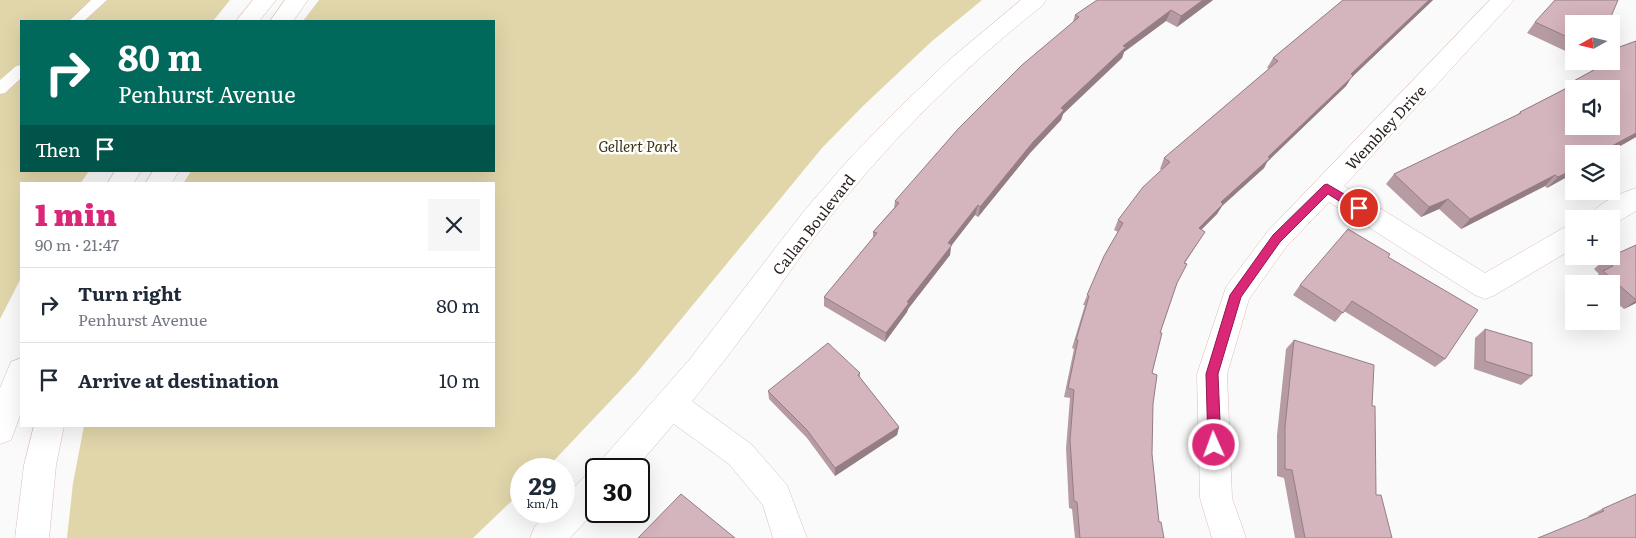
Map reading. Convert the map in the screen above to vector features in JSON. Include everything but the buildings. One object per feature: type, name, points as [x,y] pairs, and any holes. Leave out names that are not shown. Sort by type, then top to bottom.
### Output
[{"type":"street","points":[[248,20],[264,0]]},
{"type":"street","points":[[282,20],[297,0]]},
{"type":"street","name":"Callan Boulevard","points":[[624,458],[709,358],[835,192],[900,121],[964,60],[1035,0]]},
{"type":"street","name":"Wembley Drive","points":[[1229,538],[1216,498],[1212,374],[1236,295],[1276,239],[1327,188],[1503,0]]},
{"type":"street","points":[[1327,188],[1485,288],[1565,240]]},
{"type":"street","points":[[1616,210],[1636,198]]},
{"type":"street","points":[[0,430],[20,373]]},
{"type":"street","points":[[671,404],[740,454],[776,496],[790,538]]},
{"type":"street","points":[[32,538],[39,474],[49,427]]},
{"type":"street","points":[[547,538],[585,499]]},
{"type":"lane","points":[[77,20],[100,0]]},
{"type":"lane","points":[[0,89],[20,71]]},
{"type":"green space","points":[[0,0],[230,0],[214,20],[20,20],[20,172],[88,172],[81,182],[20,182],[20,280],[0,319]]},
{"type":"green space","name":"Gellert Park","points":[[319,0],[982,0],[931,42],[863,106],[822,148],[636,374],[556,458],[510,458],[510,503],[473,538],[67,538],[73,483],[84,427],[495,427],[495,182],[184,182],[190,172],[495,172],[495,20],[304,20]]},
{"type":"route","points":[[1214,445],[1212,374],[1236,295],[1276,239],[1327,188],[1359,208]]}]
